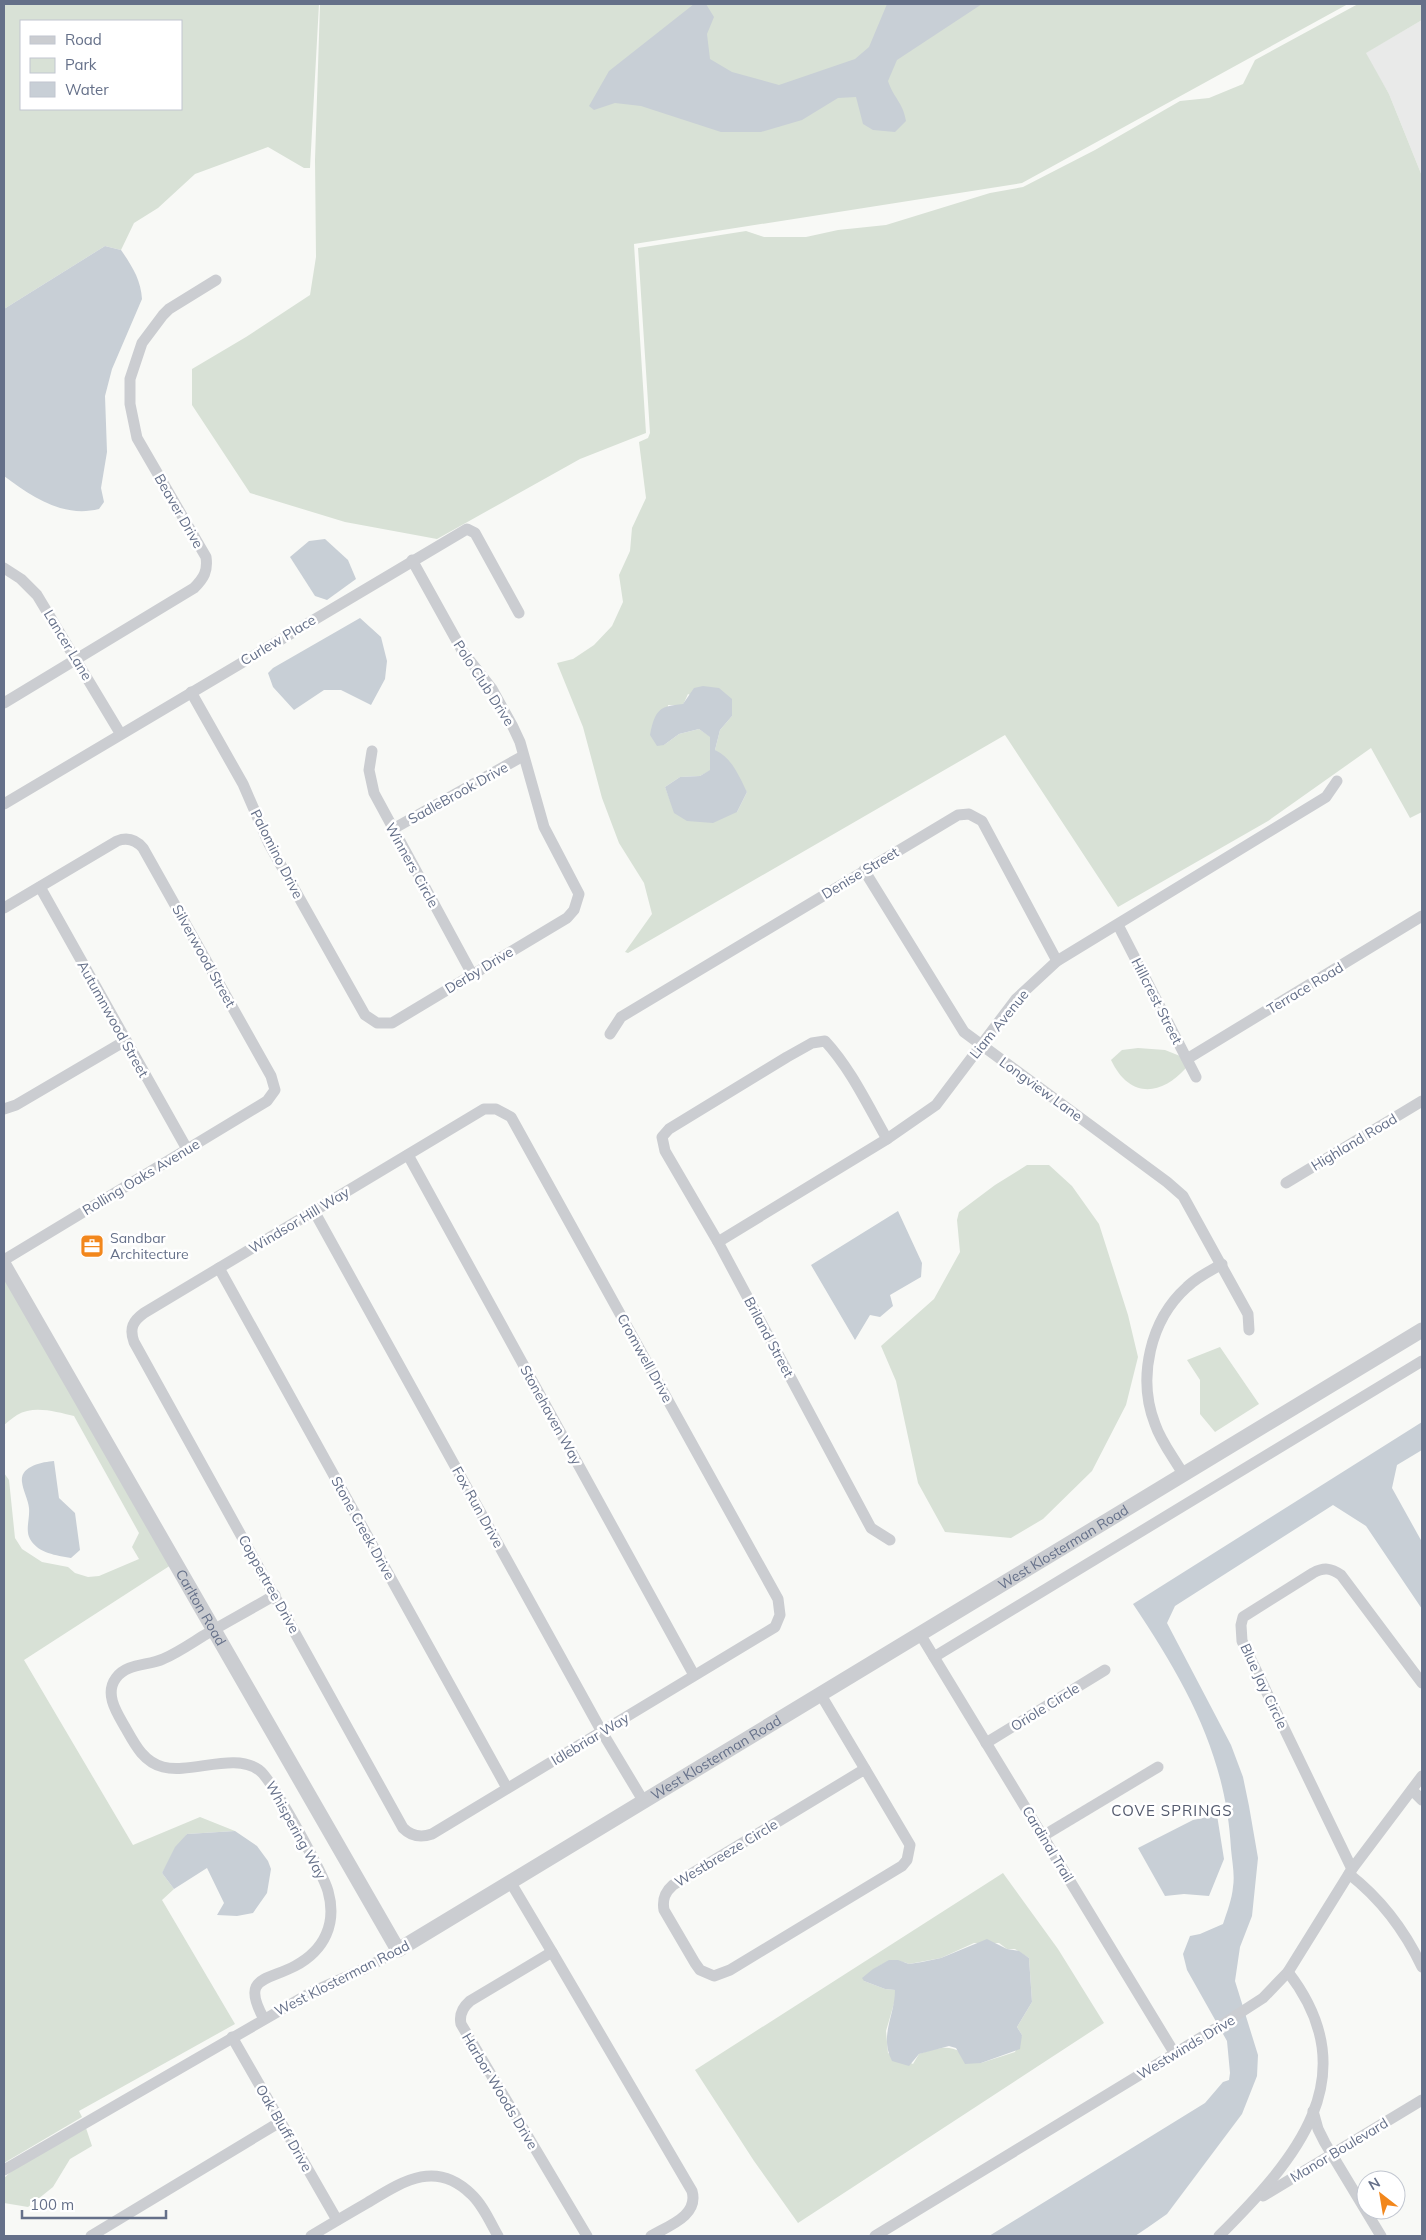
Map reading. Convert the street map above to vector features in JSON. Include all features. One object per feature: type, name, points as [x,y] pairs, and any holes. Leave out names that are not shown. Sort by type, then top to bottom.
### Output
[{"type":"street","name":"Beaver Drive","points":[[4,703],[194,588],[204,578],[207,566],[206,557],[137,438],[130,404],[130,379],[142,343],[169,309],[216,280]]},
{"type":"street","name":"Curlew Place","points":[[4,804],[120,733],[467,529],[472,530],[519,613]]},
{"type":"street","name":"Polo Club Drive","points":[[412,560],[462,652],[489,685],[516,733],[544,827],[579,894]]},
{"type":"street","name":"Lancer Lane","points":[[4,568],[21,578],[37,595],[120,733]]},
{"type":"street","name":"Palomino Drive","points":[[191,692],[243,784],[269,844],[365,1015]]},
{"type":"street","name":"Winners Circle","points":[[372,751],[369,770],[371,786],[472,974]]},
{"type":"street","name":"SadleBrook Drive","points":[[393,830],[524,756]]},
{"type":"street","name":"Liam Avenue","points":[[718,1242],[887,1139],[936,1105],[1016,998],[1057,961],[1326,797],[1337,781]]},
{"type":"street","name":"Denise Street","points":[[610,1034],[621,1017],[954,816],[964,814],[982,821],[1057,961]]},
{"type":"street","name":"Silverwood Street","points":[[40,887],[117,841],[128,839],[135,841],[143,848],[271,1076],[275,1090]]},
{"type":"street","name":"Longview Lane","points":[[864,870],[964,1032],[1175,1188],[1188,1203],[1248,1314],[1249,1330]]},
{"type":"street","points":[[4,908],[40,887]]},
{"type":"street","name":"Autumnwood Street","points":[[40,887],[187,1149]]},
{"type":"street","name":"Derby Drive","points":[[365,1015],[377,1023],[392,1023],[567,918],[577,905],[579,894]]},
{"type":"street","name":"Terrace Road","points":[[1187,1059],[1422,916]]},
{"type":"street","name":"Hillcrest Street","points":[[1118,925],[1196,1077]]},
{"type":"street","points":[[8,1108],[125,1041]]},
{"type":"street","name":"Briland Street","points":[[887,1139],[856,1084],[835,1052],[825,1041],[812,1043],[787,1057],[669,1129],[662,1137],[665,1150],[718,1242],[871,1528],[890,1540]]},
{"type":"street","name":"Rolling Oaks Avenue","points":[[4,1260],[267,1102],[275,1090]]},
{"type":"street","name":"Highland Road","points":[[1286,1183],[1422,1101]]},
{"type":"street","name":"Windsor Hill Way","points":[[134,1342],[132,1325],[137,1318],[484,1109]]},
{"type":"street","name":"Cromwell Drive","points":[[484,1109],[501,1110],[511,1117],[778,1599],[780,1616],[775,1627]]},
{"type":"street","name":"Stonehaven Way","points":[[408,1155],[694,1675]]},
{"type":"street","name":"Fox Run Drive","points":[[314,1211],[602,1732],[644,1802]]},
{"type":"street","points":[[1183,1474],[1154,1423],[1148,1396],[1148,1364],[1158,1327],[1172,1303],[1191,1283],[1222,1264]]},
{"type":"street","name":"Carlton Road","points":[[4,1265],[398,1950]]},
{"type":"street","name":"Stone Creek Drive","points":[[219,1268],[508,1788]]},
{"type":"street","name":"West Klosterman Road","points":[[4,2170],[232,2036],[312,1992],[366,1968],[398,1950],[1422,1330]]},
{"type":"street","name":"Coppertree Drive","points":[[134,1342],[403,1828]]},
{"type":"street","points":[[934,1657],[1422,1361]]},
{"type":"street","name":"Blue Jay Circle","points":[[1351,1872],[1242,1641],[1241,1625],[1244,1617],[1252,1610],[1322,1569],[1335,1570],[1341,1575],[1422,1683]]},
{"type":"street","name":"Whispering Way","points":[[264,2019],[255,1998],[259,1983],[269,1976],[290,1969],[302,1962],[320,1947],[327,1937],[331,1926],[331,1911],[325,1882],[264,1774],[258,1769],[242,1764],[161,1767],[145,1757],[136,1747],[111,1699],[115,1679],[123,1671],[165,1658],[275,1595]]},
{"type":"street","name":"Idlebriar Way","points":[[403,1828],[416,1836],[427,1836],[775,1627]]},
{"type":"street","name":"Cardinal Trail","points":[[920,1634],[1175,2054]]},
{"type":"street","name":"Oriole Circle","points":[[986,1743],[1105,1670]]},
{"type":"street","points":[[821,1695],[865,1769]]},
{"type":"street","points":[[1043,1836],[1158,1767]]},
{"type":"street","name":"Westbreeze Circle","points":[[865,1769],[910,1845],[908,1860],[902,1866],[730,1970],[714,1976],[700,1970],[664,1910],[663,1898],[666,1891],[865,1769]]},
{"type":"street","name":"Westwinds Drive","points":[[875,2236],[1247,2010],[1271,1991],[1288,1972],[1351,1872],[1422,1776]]},
{"type":"street","points":[[1412,1790],[1422,1800]]},
{"type":"street","points":[[1351,1872],[1401,1927],[1422,1967]]},
{"type":"street","points":[[511,1883],[692,2191],[694,2198],[689,2214],[651,2236]]},
{"type":"street","name":"Harbor Woods Drive","points":[[552,1952],[470,2001],[464,2006],[460,2019],[461,2024],[587,2236]]},
{"type":"street","points":[[1219,2236],[1255,2201],[1290,2154],[1313,2111],[1323,2075],[1323,2041],[1312,2006],[1288,1972]]},
{"type":"street","name":"Oak Bluff Drive","points":[[232,2036],[338,2220]]},
{"type":"street","name":"Manor Boulevard","points":[[1255,2201],[1422,2100]]},
{"type":"street","points":[[1313,2111],[1318,2129],[1331,2155],[1381,2236]]},
{"type":"street","points":[[91,2236],[280,2122]]},
{"type":"street","points":[[311,2236],[411,2178],[431,2176],[448,2180],[466,2190],[478,2202],[498,2236]]},
{"type":"shaded area","points":[[1422,20],[1422,176],[1389,94],[1365,53]]},
{"type":"green space","points":[[4,4],[319,4],[310,168],[304,168],[268,147],[195,174],[158,208],[134,223],[121,250],[105,246],[4,309]]},
{"type":"green space","points":[[320,4],[1348,4],[1022,183],[634,244],[646,433],[580,459],[437,539],[345,522],[250,493],[192,405],[192,369],[246,337],[310,295],[316,257],[315,160]]},
{"type":"green space","points":[[1358,4],[1422,4],[1422,20],[1366,53],[1389,94],[1422,176],[1422,812],[1410,818],[1371,748],[1268,821],[1118,907],[1005,735],[628,953],[625,952],[652,914],[644,883],[619,843],[602,798],[583,727],[557,663],[573,659],[594,645],[612,626],[623,602],[619,575],[630,551],[632,528],[646,498],[639,442],[648,438],[650,433],[638,248],[746,231],[764,237],[806,237],[838,230],[886,225],[990,193],[1023,187],[1095,150],[1180,101],[1209,98],[1243,84],[1255,60]],"holes":[[[688,694],[732,716],[720,730],[715,750],[747,792],[737,812],[670,800],[665,787],[680,777],[700,776],[711,770],[711,737],[699,729],[679,734],[664,745],[668,705],[683,705]]]},
{"type":"green space","points":[[1138,1048],[1165,1050],[1180,1056],[1186,1068],[1176,1078],[1156,1088],[1136,1087],[1118,1072],[1111,1060],[1122,1050]]},
{"type":"green space","points":[[1027,1165],[1049,1165],[1072,1186],[1099,1224],[1128,1315],[1138,1357],[1126,1405],[1092,1471],[1043,1519],[1011,1538],[945,1532],[918,1483],[896,1381],[881,1346],[934,1299],[960,1252],[957,1220],[959,1212],[995,1185]]},
{"type":"green space","points":[[4,1278],[171,1565],[24,1660],[133,1845],[200,1817],[235,1831],[187,1834],[162,1873],[174,1889],[162,1900],[235,2024],[79,2111],[82,2117],[4,2163],[4,1473],[9,1480],[15,1538],[22,1549],[42,1562],[68,1567],[75,1573],[88,1577],[99,1576],[139,1559],[132,1547],[139,1533],[74,1416],[45,1410],[31,1410],[17,1415],[4,1425]]},
{"type":"green space","points":[[1220,1347],[1259,1404],[1215,1432],[1200,1414],[1200,1380],[1187,1360]]},
{"type":"green space","points":[[1003,1873],[1058,1949],[1104,2023],[798,2223],[754,2161],[695,2070]],"holes":[[[974,1943],[999,1943],[1007,1949],[1015,1949],[1029,1958],[1032,2002],[1017,2027],[1022,2035],[1015,2052],[981,2063],[957,2050],[945,2048],[919,2054],[913,2064],[888,2053],[886,2031],[895,2000],[895,1990],[885,1989],[864,1981],[872,1971],[890,1962],[896,1961],[909,1964],[941,1958]]]},
{"type":"green space","points":[[86,2128],[92,2146],[70,2159],[53,2187],[28,2207],[4,2203],[4,2178],[14,2169]]},
{"type":"water","points":[[694,4],[706,4],[714,17],[707,34],[710,59],[732,72],[779,85],[855,59],[869,47],[887,4],[982,4],[897,60],[888,81],[903,109],[906,121],[895,132],[873,130],[863,124],[856,97],[838,98],[802,120],[761,132],[721,132],[641,106],[615,103],[594,110],[589,106],[609,71]]},
{"type":"water","points":[[105,246],[121,250],[135,273],[142,299],[112,369],[105,396],[107,452],[101,488],[104,502],[99,509],[73,511],[48,504],[4,476],[4,309]]},
{"type":"water","points":[[325,539],[348,560],[356,579],[327,600],[315,596],[290,557],[309,541]]},
{"type":"water","points":[[360,618],[381,637],[387,661],[385,679],[371,705],[341,690],[324,690],[294,710],[273,687],[268,673],[273,668]]},
{"type":"water","points":[[703,686],[719,688],[732,699],[732,716],[720,730],[715,750],[721,753],[730,763],[747,792],[737,812],[713,823],[687,821],[674,813],[665,787],[680,777],[700,776],[710,770],[710,737],[699,729],[679,734],[664,745],[657,746],[650,735],[654,720],[659,711],[668,706],[683,704],[694,688]]},
{"type":"water","points":[[898,1211],[922,1263],[921,1277],[890,1295],[893,1306],[880,1317],[870,1315],[855,1340],[811,1265]]},
{"type":"water","points":[[1422,1422],[1422,1450],[1397,1465],[1392,1488],[1422,1542],[1422,1609],[1366,1526],[1333,1505],[1175,1606],[1167,1623],[1231,1745],[1243,1777],[1258,1858],[1252,1916],[1240,1947],[1235,1981],[1258,2055],[1257,2076],[1242,2114],[1167,2214],[1135,2236],[989,2236],[1205,2103],[1223,2082],[1229,2080],[1227,2041],[1187,1970],[1183,1954],[1190,1936],[1200,1934],[1223,1924],[1232,1896],[1233,1868],[1227,1814],[1221,1782],[1212,1750],[1186,1691],[1133,1604]]},
{"type":"water","points":[[54,1461],[59,1498],[75,1513],[80,1550],[71,1558],[54,1555],[38,1548],[30,1539],[28,1532],[29,1508],[22,1477],[24,1472],[33,1466]]},
{"type":"water","points":[[1217,1815],[1224,1859],[1209,1896],[1184,1894],[1165,1896],[1138,1848],[1193,1820]]},
{"type":"water","points":[[235,1831],[257,1846],[268,1861],[271,1869],[267,1893],[253,1913],[237,1916],[217,1915],[224,1903],[207,1868],[174,1889],[162,1873],[175,1847],[187,1834]]},
{"type":"water","points":[[987,1939],[1007,1949],[1019,1951],[1029,1958],[1032,2002],[1017,2027],[1022,2035],[1020,2049],[981,2063],[965,2064],[956,2048],[949,2046],[919,2054],[909,2066],[892,2061],[888,2052],[887,2034],[895,1990],[885,1989],[864,1981],[862,1978],[889,1960],[898,1960],[909,1964],[941,1958]]},
{"type":"place","name":"Sandbar Architecture","points":[[92,1246]]},
{"type":"district","name":"COVE SPRINGS","points":[[1172,1811]]}]
